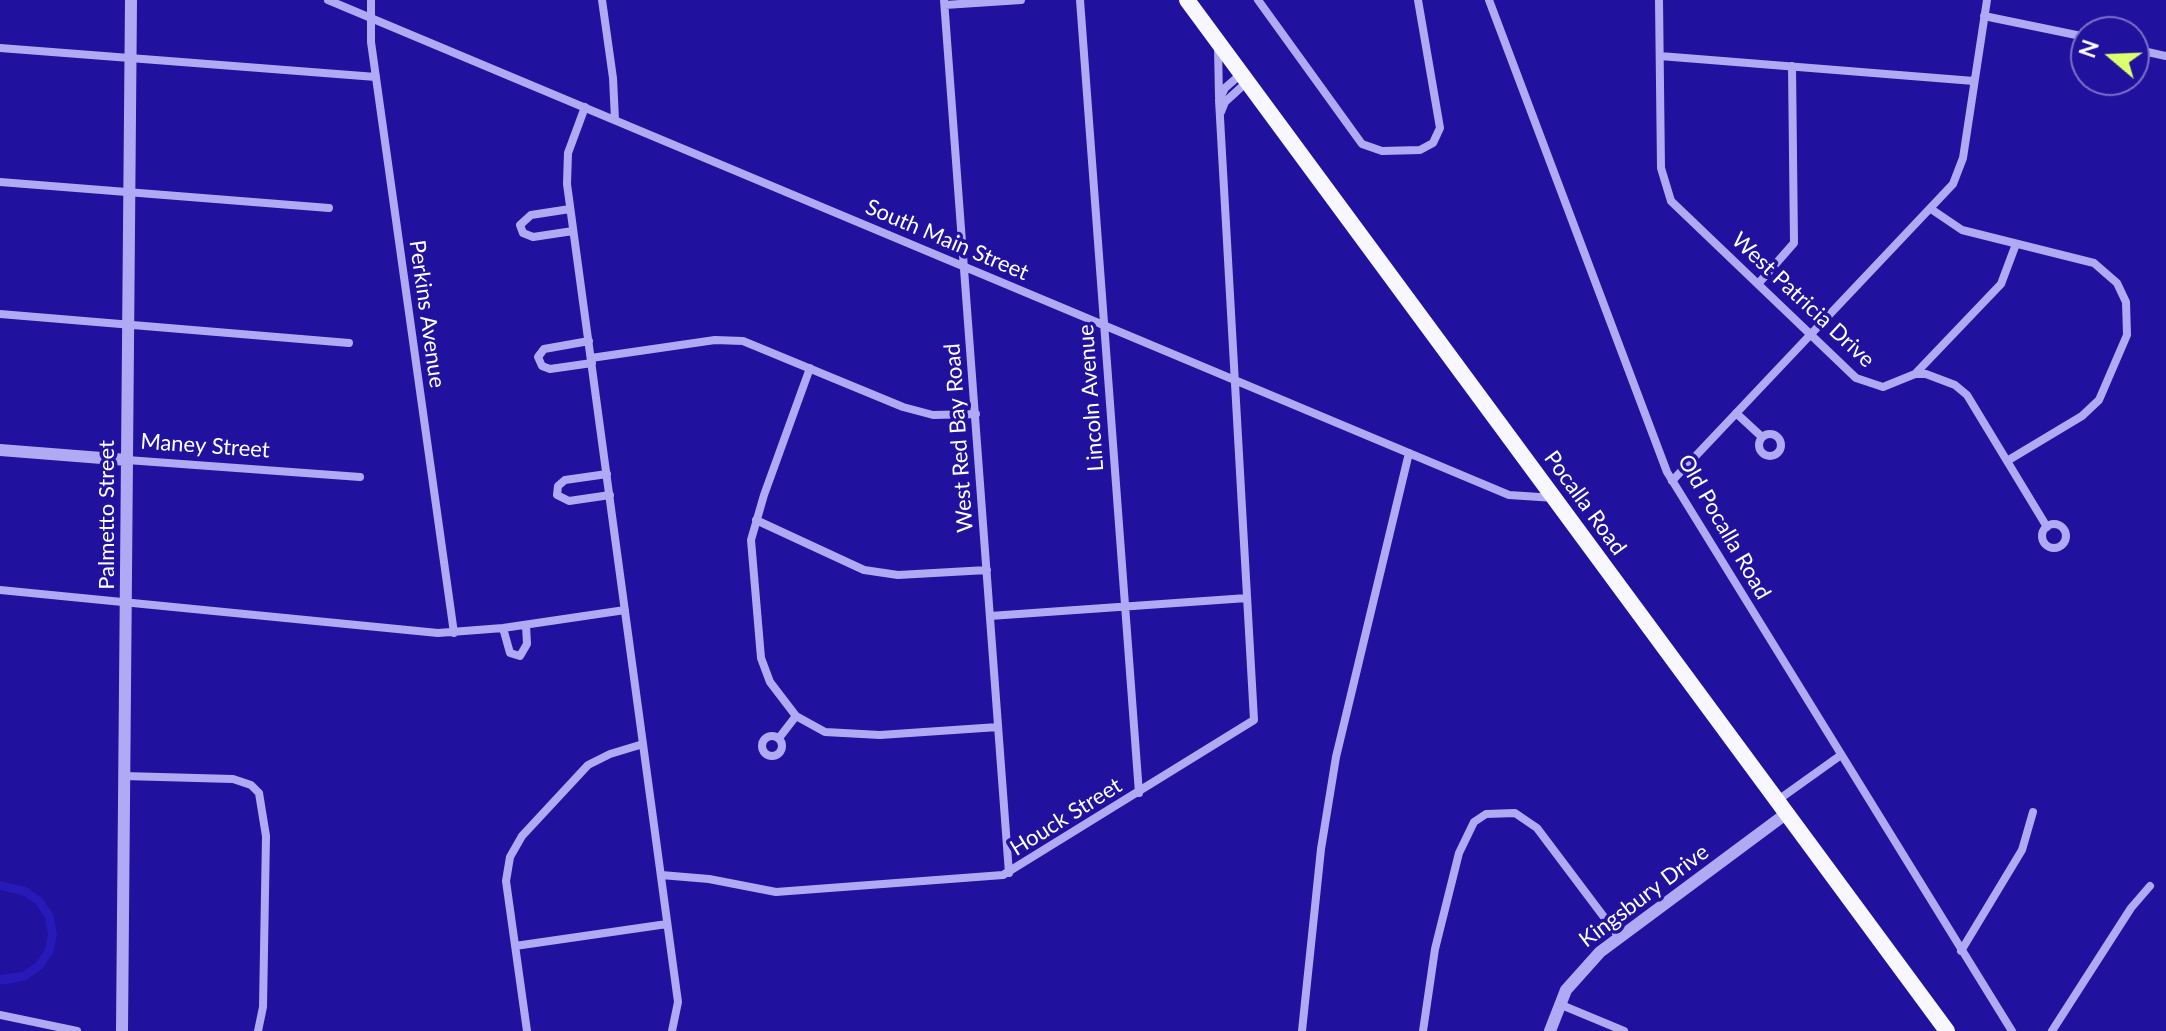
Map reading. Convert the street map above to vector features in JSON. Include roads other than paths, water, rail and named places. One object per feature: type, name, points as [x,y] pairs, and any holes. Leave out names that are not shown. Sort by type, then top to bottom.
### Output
[{"type":"main road","name":"Pocalla Road","points":[[1187,0],[1219,38],[1947,1031]]},
{"type":"street","name":"Palmetto Street","points":[[122,1031],[131,0]]},
{"type":"street","name":"South Main Street","points":[[328,0],[1509,495],[1556,498]]},
{"type":"street","name":"Perkins Avenue","points":[[371,0],[376,77],[454,633]]},
{"type":"street","points":[[602,0],[613,78],[615,120]]},
{"type":"street","points":[[945,3],[1021,0]]},
{"type":"street","name":"Lincoln Avenue","points":[[1080,0],[1139,793]]},
{"type":"street","points":[[1258,0],[1362,144],[1373,150],[1409,151],[1433,143],[1440,128],[1418,0]]},
{"type":"street","name":"Old Pocalla Road","points":[[1489,0],[1672,481],[2012,1031]]},
{"type":"street","name":"West Patricia Drive","points":[[1659,0],[1661,168],[1666,192],[1675,206],[1865,384],[1883,387],[1915,374]]},
{"type":"street","points":[[1672,481],[1949,190],[1960,169],[1987,0]]},
{"type":"street","name":"West Red Bay Road","points":[[945,3],[1009,873]]},
{"type":"street","points":[[1984,16],[2070,34]]},
{"type":"street","points":[[990,616],[1247,598],[1219,100],[1219,38]]},
{"type":"street","points":[[0,48],[376,77]]},
{"type":"street","points":[[1660,56],[1974,81]]},
{"type":"street","points":[[1758,284],[1794,243],[1792,66]]},
{"type":"street","points":[[1219,100],[1225,88],[1246,76]]},
{"type":"street","points":[[1220,113],[1246,76]]},
{"type":"street","points":[[585,107],[568,153],[570,209],[678,1002],[672,1031]]},
{"type":"street","points":[[0,182],[329,208]]},
{"type":"street","points":[[570,209],[531,215],[520,225],[523,233],[533,237],[573,231]]},
{"type":"street","points":[[1931,209],[1962,230],[2086,260],[2102,268],[2123,293],[2129,323],[2120,356],[2099,400],[2082,416],[2007,461]]},
{"type":"street","points":[[1915,374],[2001,284],[2016,244]]},
{"type":"street","points":[[0,314],[349,343]]},
{"type":"street","points":[[589,341],[544,349],[538,357],[542,366],[550,369],[730,339],[924,413],[976,414]]},
{"type":"street","points":[[810,368],[756,520],[751,549],[761,658],[775,691],[796,716],[825,732],[849,735],[998,727]]},
{"type":"street","points":[[1915,374],[1939,376],[1967,395],[2047,527]]},
{"type":"street","points":[[1736,413],[1762,437]]},
{"type":"street","name":"Maney Street","points":[[0,450],[360,477]]},
{"type":"street","points":[[1302,1031],[1321,849],[1336,757],[1409,453]]},
{"type":"street","points":[[607,474],[565,480],[558,486],[557,495],[569,501],[610,495]]},
{"type":"street","points":[[756,520],[840,561],[882,574],[987,570]]},
{"type":"street","points":[[0,590],[454,633],[625,610]]},
{"type":"street","name":"Houck Street","points":[[661,875],[709,879],[776,892],[1009,873],[1254,720],[1247,598]]},
{"type":"street","points":[[503,628],[510,653],[520,656],[527,644],[526,625]]},
{"type":"street","points":[[779,738],[796,716]]},
{"type":"street","points":[[527,1031],[506,881],[508,862],[518,842],[588,765],[610,754],[643,744]]},
{"type":"street","points":[[1782,807],[1841,755]]},
{"type":"street","points":[[124,776],[233,779],[251,785],[259,793],[266,836],[263,1007],[258,1031]]},
{"type":"street","name":"Kingsbury Drive","points":[[1550,1031],[1559,1004],[1575,977],[1619,937],[1782,807]]},
{"type":"street","points":[[1961,951],[2022,850],[2033,812]]},
{"type":"street","points":[[1423,1031],[1435,949],[1459,853],[1474,822],[1486,814],[1515,813],[1537,828],[1619,937]]},
{"type":"street","points":[[2052,1031],[2131,908],[2150,886]]},
{"type":"street","points":[[515,946],[667,924]]},
{"type":"street","points":[[1559,1004],[1624,1031]]},
{"type":"street","points":[[0,1015],[77,1031]]}]
